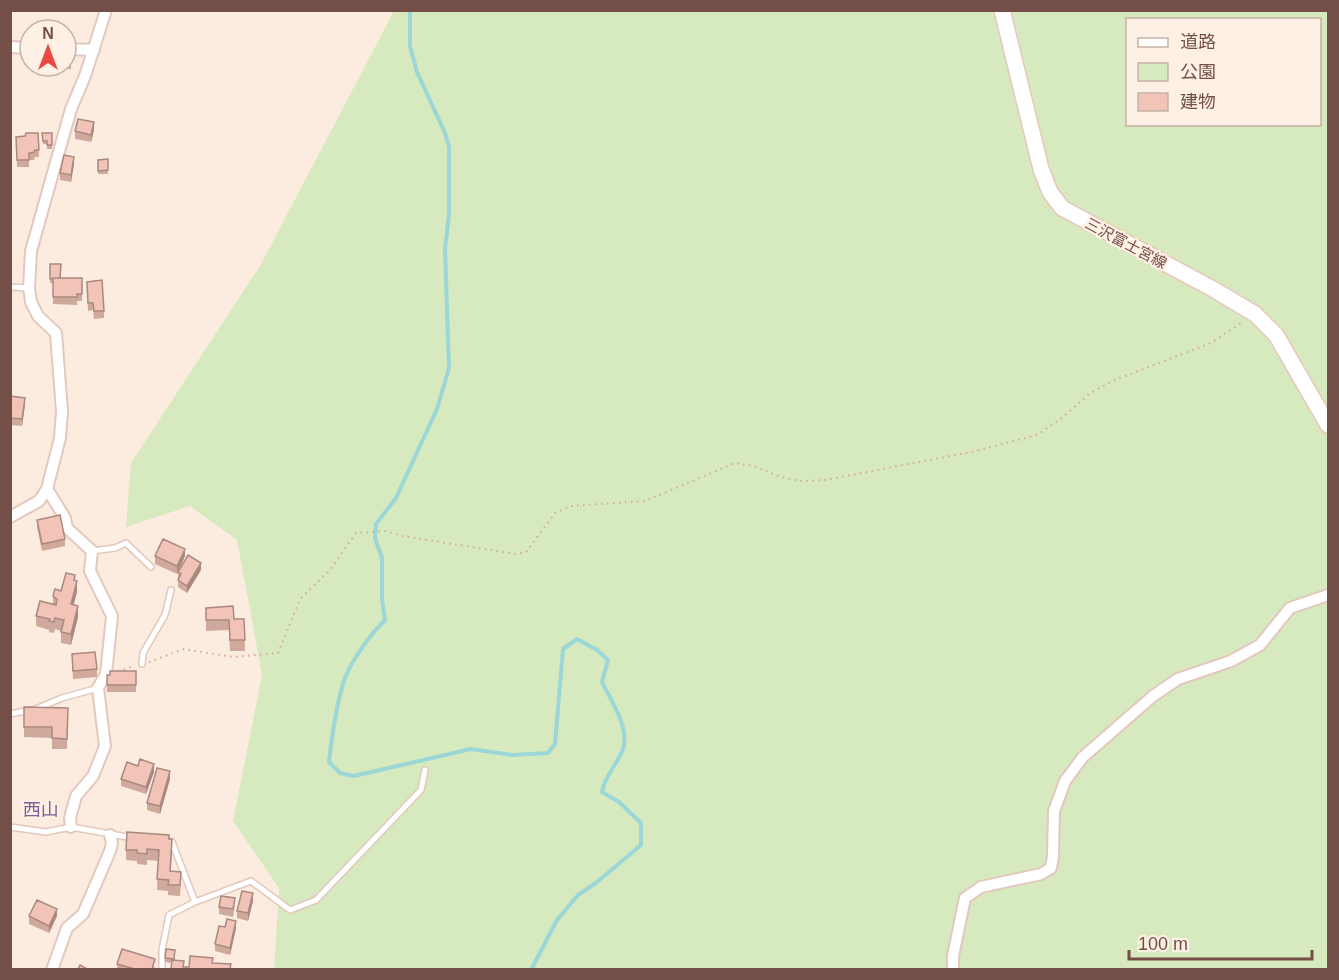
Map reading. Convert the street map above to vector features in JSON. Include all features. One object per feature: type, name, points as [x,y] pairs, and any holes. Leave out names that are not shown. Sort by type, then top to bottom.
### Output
[{"type":"main road","name":"三沢富士宮線","points":[[1002,10],[1041,169],[1050,192],[1062,208],[1255,314],[1276,335],[1329,425]]},
{"type":"street","points":[[10,517],[39,501],[47,489],[60,438],[62,411],[56,333],[38,316],[32,302],[29,288],[31,251],[71,109],[106,10]]},
{"type":"street","points":[[78,49],[93,50]]},
{"type":"street","points":[[47,489],[65,518],[67,528],[92,551],[90,571],[112,616],[106,674],[98,688],[105,746],[93,776],[76,796],[70,818],[71,827]]},
{"type":"street","points":[[953,969],[953,956],[965,898],[981,887],[1041,874],[1051,868],[1054,811],[1065,781],[1083,757],[1178,679],[1231,661],[1260,645],[1290,608],[1329,595]]},
{"type":"street","points":[[52,969],[67,928],[83,914],[110,851],[112,843],[110,835]]},
{"type":"lane","points":[[10,287],[29,288]]},
{"type":"lane","points":[[92,551],[116,548],[126,543],[151,567]]},
{"type":"lane","points":[[142,664],[143,653],[165,615],[171,590]]},
{"type":"lane","points":[[10,714],[36,709],[62,698],[98,688]]},
{"type":"lane","points":[[162,969],[162,950],[169,915],[195,902],[251,881],[290,910],[316,900],[421,790],[425,770]]},
{"type":"lane","points":[[10,827],[46,832],[71,827],[110,835],[141,838]]},
{"type":"lane","points":[[162,841],[172,842],[195,902]]},
{"type":"path","points":[[106,674],[184,649],[233,657],[278,653],[300,599],[330,570],[356,532],[386,531],[402,536],[516,554],[526,552],[555,513],[571,506],[645,501],[735,463],[753,466],[780,477],[800,481],[825,480],[971,452],[1037,435],[1096,390],[1122,377],[1210,343],[1255,314]]},
{"type":"green space","points":[[394,11],[1328,11],[1328,969],[274,969],[279,888],[233,821],[262,675],[237,540],[190,506],[126,527],[131,463],[260,266]]},
{"type":"building","points":[[78,119],[94,122],[91,135],[75,131]]},
{"type":"building","points":[[26,133],[38,133],[39,150],[29,153],[29,160],[17,160],[16,137],[25,136]]},
{"type":"building","points":[[42,133],[52,133],[52,145],[47,145],[47,141],[43,141]]},
{"type":"building","points":[[64,155],[74,157],[71,175],[60,173]]},
{"type":"building","points":[[108,159],[108,170],[98,171],[98,160]]},
{"type":"building","points":[[50,264],[61,264],[60,278],[50,279]]},
{"type":"building","points":[[53,278],[82,278],[82,294],[77,294],[77,297],[53,297]]},
{"type":"building","points":[[102,280],[104,311],[94,311],[93,303],[88,303],[87,282]]},
{"type":"building","points":[[10,396],[25,398],[22,419],[10,418]]},
{"type":"building","points":[[60,515],[65,539],[42,544],[37,520]]},
{"type":"building","points":[[163,539],[185,549],[177,566],[155,556]]},
{"type":"building","points":[[188,555],[201,563],[187,586],[178,580],[181,574],[178,572]]},
{"type":"building","points":[[66,573],[75,575],[74,580],[77,581],[71,604],[78,606],[71,634],[61,632],[64,620],[55,618],[54,622],[36,616],[40,601],[56,605],[57,599],[53,596],[55,589],[61,591]]},
{"type":"building","points":[[233,606],[234,619],[244,619],[245,640],[230,640],[229,620],[206,620],[206,608]]},
{"type":"building","points":[[95,652],[97,669],[73,671],[72,654]]},
{"type":"building","points":[[110,671],[136,671],[136,685],[107,685],[107,675],[110,675]]},
{"type":"building","points":[[24,707],[68,708],[67,739],[52,738],[52,727],[24,727]]},
{"type":"building","points":[[140,759],[154,764],[146,787],[121,779],[127,762],[138,766]]},
{"type":"building","points":[[157,768],[170,771],[160,806],[147,803]]},
{"type":"building","points":[[127,832],[169,835],[169,839],[172,839],[170,871],[181,872],[180,885],[168,885],[169,880],[157,879],[159,850],[147,849],[147,854],[137,853],[137,850],[126,850]]},
{"type":"building","points":[[242,891],[253,893],[248,913],[237,911]]},
{"type":"building","points":[[221,896],[235,898],[233,909],[219,907]]},
{"type":"building","points":[[37,900],[57,909],[49,926],[29,916]]},
{"type":"building","points":[[227,919],[236,921],[230,948],[215,944],[219,926],[225,927]]},
{"type":"building","points":[[122,949],[155,959],[152,969],[135,969],[117,964]]},
{"type":"building","points":[[166,949],[175,950],[174,959],[165,958]]},
{"type":"building","points":[[190,956],[213,958],[212,963],[231,964],[230,969],[171,969],[172,960],[184,961],[183,967],[189,967]]},
{"type":"waterway","points":[[410,10],[410,46],[417,72],[445,133],[449,147],[449,215],[445,249],[449,368],[437,409],[396,498],[376,524],[375,538],[382,558],[382,599],[385,620],[362,647],[345,678],[337,709],[329,762],[340,773],[354,776],[471,749],[512,755],[548,753],[555,744],[563,649],[577,639],[597,650],[608,660],[602,682],[622,724],[624,741],[623,749],[602,792],[619,802],[641,823],[641,845],[578,895],[557,920],[531,970]]},
{"type":"district","name":"西山","points":[[41,810]]}]
